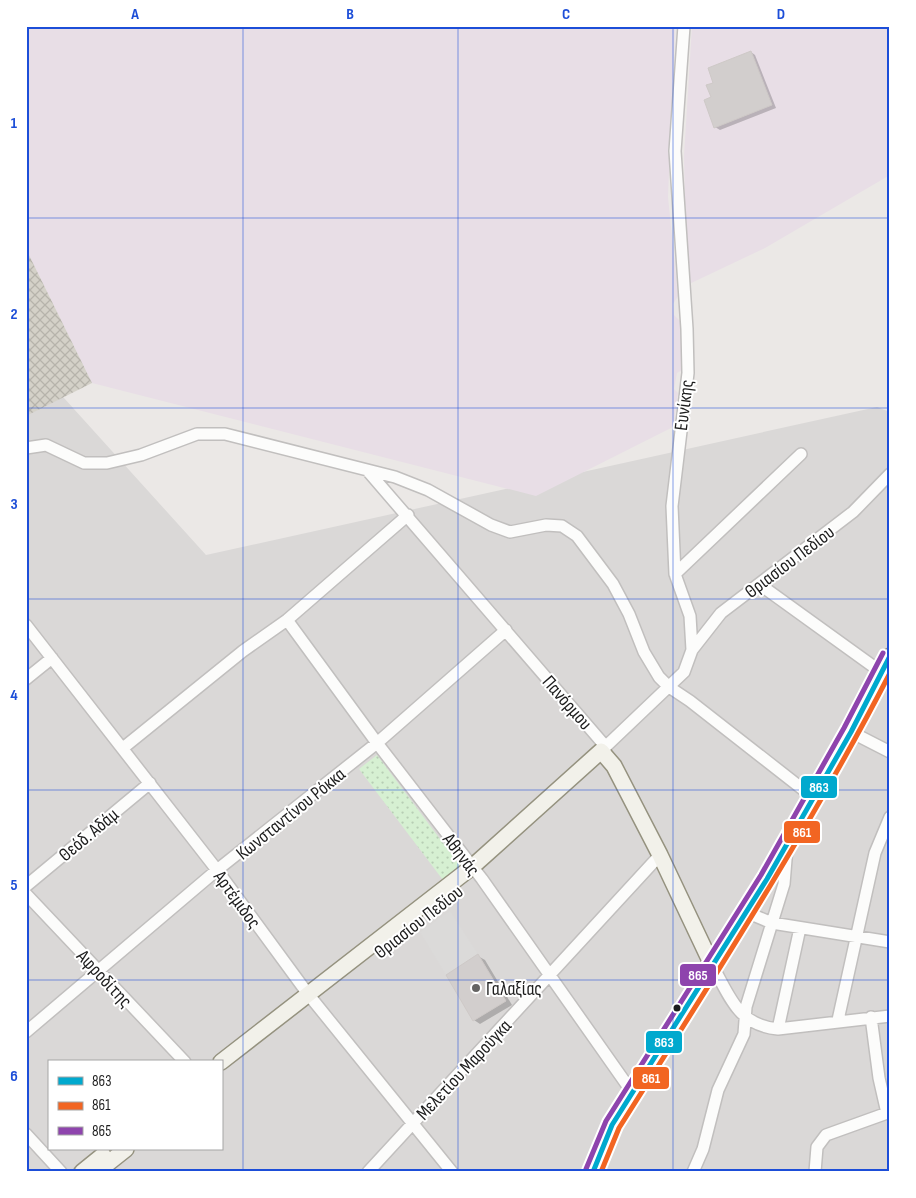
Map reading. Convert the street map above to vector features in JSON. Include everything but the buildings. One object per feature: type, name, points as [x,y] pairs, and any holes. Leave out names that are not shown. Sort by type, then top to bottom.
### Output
[{"type":"main road","points":[[593,1172],[612,1124],[787,845],[890,656]]},
{"type":"main road","name":"Πανόρμου","points":[[605,752],[660,855],[712,965]]},
{"type":"main road","name":"Θριασίου Πεδίου","points":[[222,1073],[311,998],[475,870],[605,752]]},
{"type":"main road","name":"Θριασίου Πεδίου","points":[[222,1061],[311,998]]},
{"type":"main road","points":[[82,1172],[106,1162],[124,1150]]},
{"type":"street","name":"Ευνίκης","points":[[605,752],[684,672],[692,650],[690,616],[675,574],[672,506],[688,372],[687,329],[675,151],[684,26]]},
{"type":"street","points":[[26,448],[46,446],[84,463],[107,463],[142,455],[197,434],[225,434],[367,469],[428,490],[491,525],[510,532],[546,525],[562,526],[577,536],[613,584],[629,614],[644,652],[659,677],[669,688],[706,712],[814,798]]},
{"type":"street","points":[[675,574],[801,454]]},
{"type":"street","name":"Πανόρμου","points":[[367,469],[506,630],[605,752]]},
{"type":"street","name":"Θριασίου Πεδίου","points":[[692,650],[721,613],[853,512],[890,474]]},
{"type":"street","points":[[122,748],[263,636],[287,620],[408,515]]},
{"type":"street","points":[[758,584],[881,672]]},
{"type":"street","name":"Αθηνάς","points":[[287,620],[377,743],[475,870],[632,1092]]},
{"type":"street","name":"Αρτέμιδος","points":[[26,625],[217,870],[311,998],[414,1122],[452,1172]]},
{"type":"street","name":"Κωνσταντίνου Ρόκκα","points":[[26,1032],[217,870],[377,743],[506,630]]},
{"type":"street","points":[[26,679],[52,658]]},
{"type":"street","points":[[850,732],[890,752]]},
{"type":"street","name":"Θεόδ. Αδάμ","points":[[26,886],[150,783]]},
{"type":"street","points":[[838,1020],[875,852],[890,817]]},
{"type":"street","points":[[693,1172],[703,1149],[718,1090],[744,1034],[746,1007],[784,884],[787,845]]},
{"type":"street","name":"Μελετίου Μαρούγκα","points":[[368,1172],[660,855]]},
{"type":"street","name":"Αφροδίτης","points":[[26,894],[183,1060]]},
{"type":"street","points":[[746,912],[772,923],[890,942]]},
{"type":"street","points":[[778,1029],[800,928]]},
{"type":"street","points":[[712,965],[737,1011],[762,1027],[778,1029],[838,1020],[890,1016]]},
{"type":"street","points":[[815,1172],[817,1147],[821,1139],[826,1135],[888,1112],[884,1077],[871,1017]]},
{"type":"street","points":[[26,1134],[61,1172]]},
{"type":"shaded area","points":[[26,26],[675,26],[668,197],[678,296],[673,304],[674,315],[680,321],[683,356],[682,370],[677,373],[674,389],[678,393],[673,427],[536,496],[92,383],[26,249]]},
{"type":"shaded area","points":[[692,26],[890,26],[890,175],[765,248],[687,285],[684,156]]},
{"type":"shaded area","points":[[26,249],[92,383],[26,416]]},
{"type":"shaded area","points":[[26,356],[206,555],[877,407],[890,412],[890,1172],[26,1172]]},
{"type":"shaded area","points":[[450,911],[478,954],[446,975],[420,932]]},
{"type":"green space","points":[[377,755],[461,867],[443,880],[359,769]]},
{"type":"transit line","name":"865","points":[[586,1169],[606,1121],[761,875],[844,728],[883,653]]},
{"type":"transit line","name":"863","points":[[593,1172],[612,1125],[767,879],[851,732],[890,656]]},
{"type":"transit line","name":"861","points":[[601,1172],[619,1128],[725,960],[793,847],[859,732],[890,673]]},
{"type":"place","name":"Γαλαξίας","points":[[476,988]]}]
